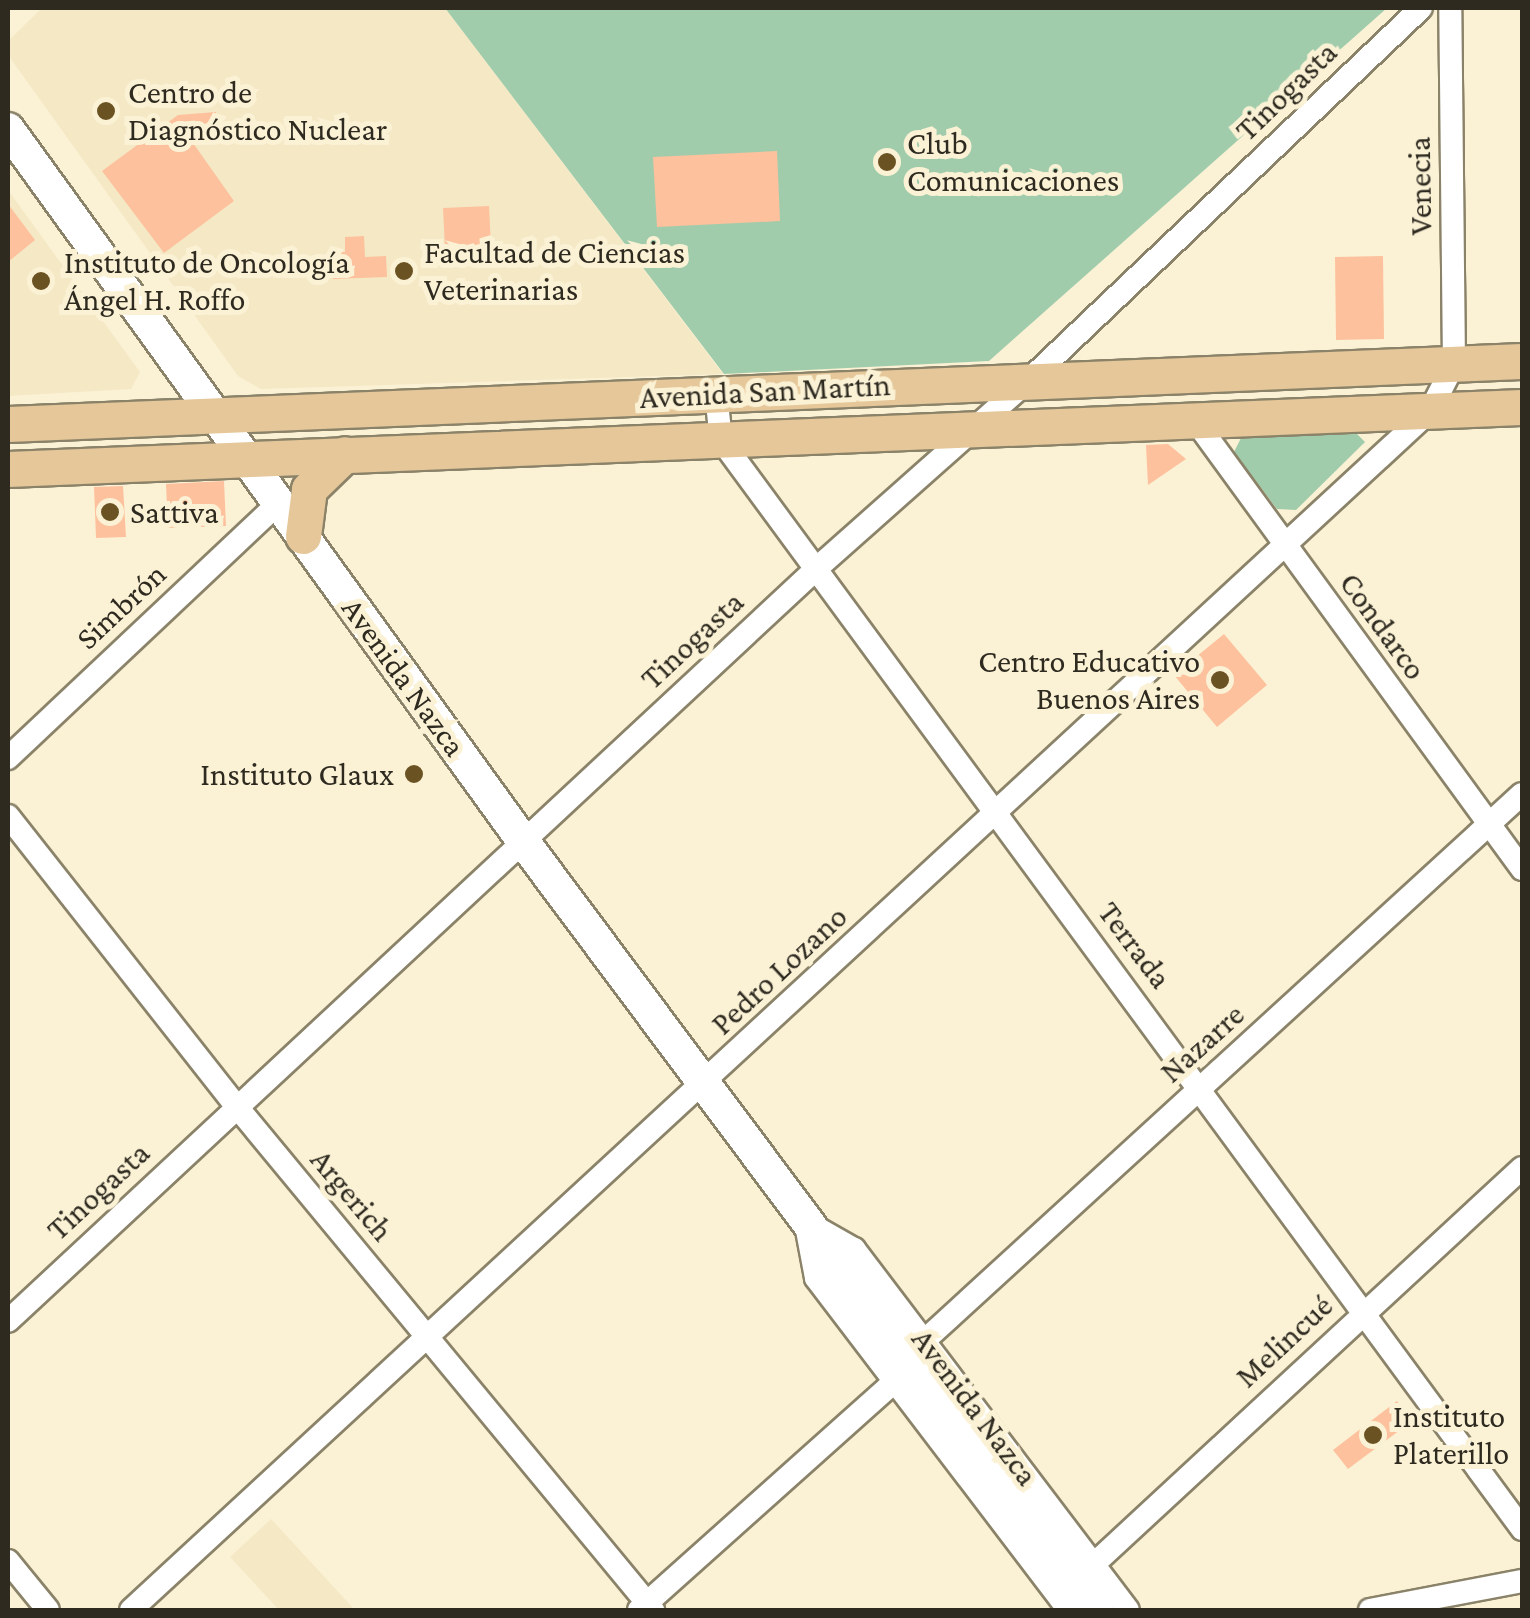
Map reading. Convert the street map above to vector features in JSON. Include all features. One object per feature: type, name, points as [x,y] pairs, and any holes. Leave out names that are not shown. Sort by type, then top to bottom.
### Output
[{"type":"main road","name":"Avenida Nazca","points":[[8,129],[523,841],[1098,1610]]},
{"type":"main road","name":"Avenida San Martín","points":[[8,424],[1522,361]]},
{"type":"main road","name":"Avenida San Martín","points":[[8,469],[1522,407]]},
{"type":"main road","points":[[304,536],[308,489],[345,454]]},
{"type":"street","name":"Tinogasta","points":[[8,1321],[816,569],[1029,380],[1420,8]]},
{"type":"street","name":"Venecia","points":[[1450,8],[1454,364]]},
{"type":"street","name":"Pedro Lozano","points":[[131,1610],[1430,411],[1454,364]]},
{"type":"street","points":[[716,394],[721,440]]},
{"type":"street","name":"Condarco","points":[[1194,419],[1522,869]]},
{"type":"street","name":"Terrada","points":[[721,440],[1201,1087],[1522,1529]]},
{"type":"street","name":"Simbrón","points":[[8,758],[280,502]]},
{"type":"street","name":"Nazarre","points":[[924,1340],[1522,794]]},
{"type":"street","name":"Argerich","points":[[8,816],[237,1107],[647,1608]]},
{"type":"street","name":"Melincué","points":[[1094,1564],[1364,1310],[1522,1168]]},
{"type":"street","name":"Avenida Nazca","points":[[805,1221],[854,1249],[1128,1610]]},
{"type":"street","name":"Avenida Nazca","points":[[805,1221],[816,1278],[1056,1605]]},
{"type":"street","points":[[647,1608],[894,1382]]},
{"type":"street","points":[[8,1562],[48,1610]]},
{"type":"street","points":[[1370,1610],[1522,1581]]},
{"type":"shaded area","name":"Facultad de Ciencias Veterinarias","points":[[42,8],[445,8],[723,374],[261,389],[238,376],[8,55],[8,41]]},
{"type":"shaded area","name":"Instituto de Oncología Ángel H. Roffo","points":[[8,190],[140,372],[131,389],[8,396]]},
{"type":"shaded area","points":[[271,1519],[355,1610],[279,1610],[230,1557]]},
{"type":"green space","name":"Club Comunicaciones","points":[[445,8],[1387,8],[989,361],[724,374]]},
{"type":"green space","points":[[1357,434],[1365,442],[1296,510],[1277,509],[1234,452],[1242,436]]},
{"type":"building","points":[[216,112],[218,141],[193,143],[234,201],[164,253],[102,171],[178,115]]},
{"type":"building","points":[[777,151],[780,221],[657,227],[653,157]]},
{"type":"building","points":[[8,204],[35,240],[8,262]]},
{"type":"building","points":[[489,206],[491,246],[445,248],[443,208]]},
{"type":"building","points":[[364,236],[365,257],[386,256],[387,277],[333,279],[332,252],[345,252],[345,237]]},
{"type":"building","points":[[1383,256],[1384,339],[1336,340],[1335,257]]},
{"type":"building","points":[[1168,444],[1186,459],[1148,485],[1146,445]]},
{"type":"building","points":[[224,481],[226,526],[168,528],[166,484]]},
{"type":"building","name":"Sattiva","points":[[123,486],[126,537],[96,538],[94,487]]},
{"type":"building","name":"Centro Educativo Buenos Aires","points":[[1224,634],[1267,685],[1217,727],[1174,675]]},
{"type":"building","name":"Instituto Platerillo","points":[[1397,1401],[1412,1421],[1348,1469],[1333,1450]]},
{"type":"place","name":"Centro de Diagnóstico Nuclear","points":[[106,111]]},
{"type":"place","name":"Club Comunicaciones","points":[[887,162]]},
{"type":"place","name":"Facultad de Ciencias Veterinarias","points":[[404,271]]},
{"type":"place","name":"Instituto de Oncología Ángel H. Roffo","points":[[41,281]]},
{"type":"place","name":"Sattiva","points":[[110,512]]},
{"type":"place","name":"Centro Educativo Buenos Aires","points":[[1220,680]]},
{"type":"place","name":"Instituto Glaux","points":[[414,774]]},
{"type":"place","name":"Instituto Platerillo","points":[[1373,1435]]}]
